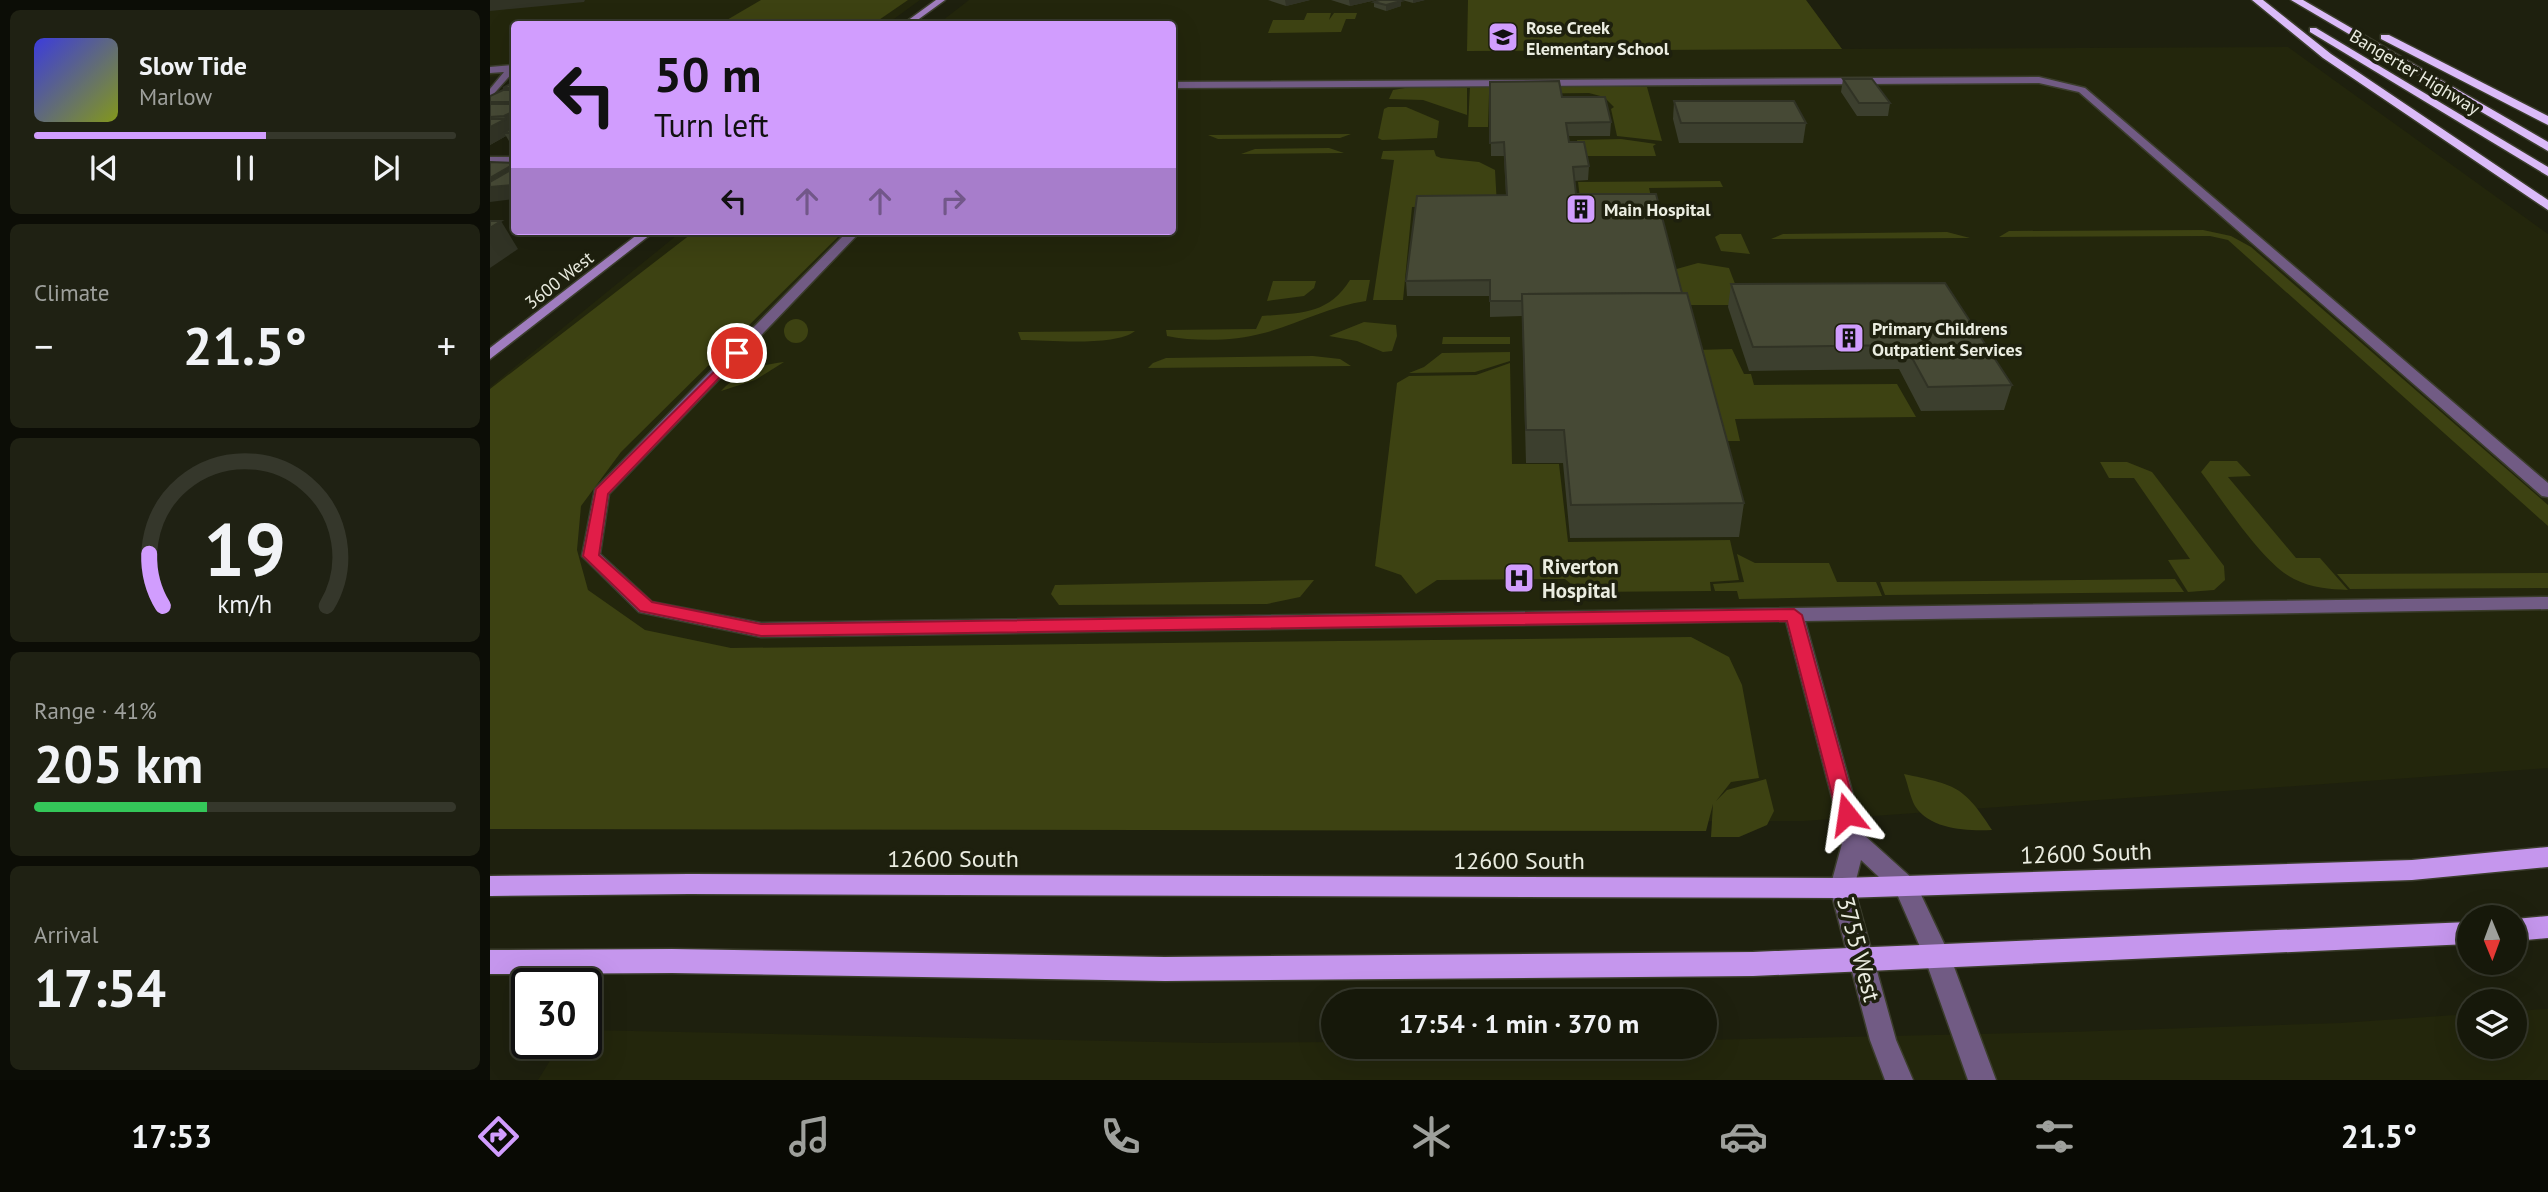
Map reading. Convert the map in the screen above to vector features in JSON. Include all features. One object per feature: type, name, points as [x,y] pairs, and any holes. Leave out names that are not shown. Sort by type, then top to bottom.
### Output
[{"type":"highway","points":[[2257,0],[2327,56],[2548,206]]},
{"type":"highway","name":"Bangerter Highway","points":[[2264,0],[2548,172]]},
{"type":"highway","name":"Bangerter Highway","points":[[2296,0],[2548,147]]},
{"type":"highway","points":[[2316,0],[2548,121]]},
{"type":"main road","points":[[911,21],[941,0]]},
{"type":"main road","name":"3600 West","points":[[490,355],[644,235]]},
{"type":"main road","name":"12600 South","points":[[490,886],[689,884],[1842,888],[2413,870],[2548,857]]},
{"type":"main road","points":[[2527,929],[2548,928]]},
{"type":"main road","points":[[490,962],[672,961],[1165,970],[1862,961],[2457,934]]},
{"type":"street","points":[[490,70],[511,68]]},
{"type":"street","points":[[490,95],[511,70]]},
{"type":"street","points":[[1176,85],[2039,80],[2082,90],[2548,492]]},
{"type":"street","points":[[490,160],[511,160]]},
{"type":"street","points":[[851,235],[601,493],[591,556],[646,607],[761,630],[2548,603]]},
{"type":"street","points":[[1794,615],[1854,840],[1906,887],[1937,956],[1982,1080]]},
{"type":"street","name":"3755 West","points":[[1854,840],[1842,888],[1883,1040],[1899,1080]]},
{"type":"shaded area","points":[[490,0],[920,0],[891,21],[511,21],[511,74],[490,77]]},
{"type":"shaded area","name":"Riverton Hospital","points":[[969,0],[1806,0],[1842,49],[2288,47],[2548,234],[2548,768],[1804,821],[490,821],[490,387],[677,235],[1176,235],[1176,21],[942,21]]},
{"type":"shaded area","points":[[2548,1009],[2548,1080],[538,1080],[551,1059],[602,1059],[602,1030],[1204,1043],[1321,1042],[1321,1059],[1717,1059],[1717,1040],[2341,1023],[2457,1015],[2457,1059],[2527,1059],[2527,1010]]},
{"type":"green space","points":[[761,0],[908,0],[877,21],[725,21]]},
{"type":"green space","points":[[1468,0],[1806,0],[1842,49],[1467,51]]},
{"type":"green space","points":[[1307,13],[1331,13],[1329,20],[1334,13],[1357,13],[1355,19],[1346,19],[1341,32],[1268,33],[1273,20],[1304,20]]},
{"type":"green space","points":[[1470,86],[1647,87],[1662,141],[1617,136],[1611,109],[1614,107],[1604,97],[1589,93],[1489,94],[1488,127],[1468,127]]},
{"type":"green space","points":[[1467,88],[1467,115],[1423,100],[1389,99],[1393,90]]},
{"type":"green space","points":[[1406,107],[1439,121],[1437,138],[1378,138],[1384,109]]},
{"type":"green space","points":[[1351,134],[1340,138],[1218,139],[1208,135]]},
{"type":"green space","points":[[1621,139],[1656,144],[1653,146],[1656,156],[1580,156],[1577,140]]},
{"type":"green space","points":[[1329,148],[1344,153],[1241,154],[1255,149]]},
{"type":"green space","points":[[1434,150],[1436,156],[1441,158],[1479,162],[1495,170],[1497,206],[1412,207],[1403,300],[1373,300],[1394,160],[1381,159],[1383,151]]},
{"type":"green space","points":[[1720,181],[1723,187],[1649,188],[1652,201],[1581,207],[1578,182]]},
{"type":"green space","points":[[2203,230],[2231,236],[2251,247],[2548,505],[2548,526],[2228,240],[2210,236],[1999,237],[2009,231]]},
{"type":"green space","points":[[1947,232],[1970,238],[1771,239],[1783,234]]},
{"type":"green space","points":[[1720,234],[1741,234],[1750,254],[1721,251],[1715,237]]},
{"type":"green space","points":[[690,235],[840,235],[621,452],[581,506],[577,550],[588,590],[645,630],[731,648],[1691,637],[1729,657],[1742,685],[1759,778],[1731,782],[1716,801],[1727,790],[1766,779],[1774,811],[1767,825],[1739,837],[1711,837],[1713,804],[1706,831],[490,829],[490,389]]},
{"type":"green space","points":[[1698,263],[1729,268],[1743,305],[1683,305],[1673,270]]},
{"type":"green space","points":[[1350,280],[1370,280],[1366,301],[1253,336],[1215,340],[1167,336],[1166,330],[1256,329],[1262,316],[1301,313],[1323,306]]},
{"type":"green space","points":[[1273,281],[1316,281],[1314,288],[1304,296],[1267,301]]},
{"type":"green space","points":[[796,319],[807,326],[808,331],[801,342],[796,343],[785,336],[784,331],[791,320]]},
{"type":"green space","points":[[1364,322],[1396,325],[1397,336],[1392,351],[1383,352],[1357,341],[1329,336]]},
{"type":"green space","points":[[1135,331],[1113,339],[1081,342],[1021,340],[1018,332]]},
{"type":"green space","points":[[1443,337],[1510,337],[1510,344],[1442,344]]},
{"type":"green space","points":[[1732,349],[1744,374],[1751,374],[1754,385],[1897,384],[1916,417],[1735,419],[1740,441],[1717,441],[1696,350]]},
{"type":"green space","points":[[1510,352],[1510,361],[1475,372],[1409,373],[1424,367],[1442,353]]},
{"type":"green space","points":[[1313,356],[1340,359],[1351,366],[1148,368],[1166,358]]},
{"type":"green space","points":[[784,362],[755,380],[721,391],[750,371]]},
{"type":"green space","points":[[1510,363],[1512,464],[1559,464],[1568,542],[1730,540],[1739,580],[1710,582],[1711,591],[1581,592],[1565,579],[1437,580],[1416,594],[1401,575],[1375,566],[1397,383],[1409,376],[1476,375]]},
{"type":"green space","points":[[2210,461],[2237,461],[2251,476],[2228,477],[2296,558],[2320,558],[2348,590],[2321,588],[2301,582],[2269,560],[2201,472]]},
{"type":"green space","points":[[2100,462],[2127,462],[2152,472],[2224,566],[2225,580],[2214,590],[2188,592],[2168,560],[2190,559],[2134,478],[2109,478]]},
{"type":"green space","points":[[1737,554],[1755,563],[1829,563],[1837,582],[1876,582],[1882,596],[1739,599],[1737,591],[1715,591],[1713,584],[1744,582]]},
{"type":"green space","points":[[2548,573],[2548,588],[2350,589],[2337,574]]},
{"type":"green space","points":[[2175,579],[2184,592],[1885,595],[1880,582]]},
{"type":"green space","points":[[1314,580],[1300,597],[1267,604],[1059,605],[1051,594],[1055,585]]},
{"type":"green space","points":[[1904,774],[1956,789],[1973,804],[1992,830],[1961,829],[1930,820],[1915,806]]},
{"type":"building","points":[[1401,1],[1386,5],[1374,2]]},
{"type":"building","points":[[1843,79],[1872,79],[1890,103],[1859,103]]},
{"type":"building","name":"Main Hospital","points":[[1559,81],[1562,97],[1605,97],[1611,122],[1566,123],[1569,142],[1584,142],[1589,166],[1573,167],[1576,194],[1656,194],[1682,293],[1522,294],[1522,301],[1490,301],[1490,280],[1406,281],[1417,196],[1507,195],[1504,142],[1490,143],[1490,82]]},
{"type":"building","points":[[503,90],[511,90],[511,102],[490,102],[490,96]]},
{"type":"building","points":[[1674,101],[1794,101],[1806,123],[1681,123]]},
{"type":"building","points":[[490,104],[511,104],[511,112],[490,117]]},
{"type":"building","points":[[490,119],[506,119],[490,127]]},
{"type":"building","points":[[490,162],[511,163],[511,166],[490,178]]},
{"type":"building","points":[[511,170],[511,185],[490,187],[490,182]]},
{"type":"building","points":[[490,221],[501,221],[490,228]]},
{"type":"building","name":"Primary Childrens Outpatient Services","points":[[1945,283],[2012,385],[1928,387],[1905,345],[1753,347],[1731,284]]},
{"type":"building","points":[[1687,293],[1744,503],[1571,505],[1564,430],[1526,430],[1522,294]]},
{"type":"place","name":"Rose Creek Elementary School","points":[[1503,37]]},
{"type":"place","name":"Main Hospital","points":[[1581,209]]},
{"type":"place","name":"Primary Childrens Outpatient Services","points":[[1849,338]]},
{"type":"place","name":"Riverton Hospital","points":[[1519,578]]},
{"type":"route","points":[[737,353],[601,493],[591,556],[646,607],[761,630],[1021,624],[1794,615],[1847,814]]}]
